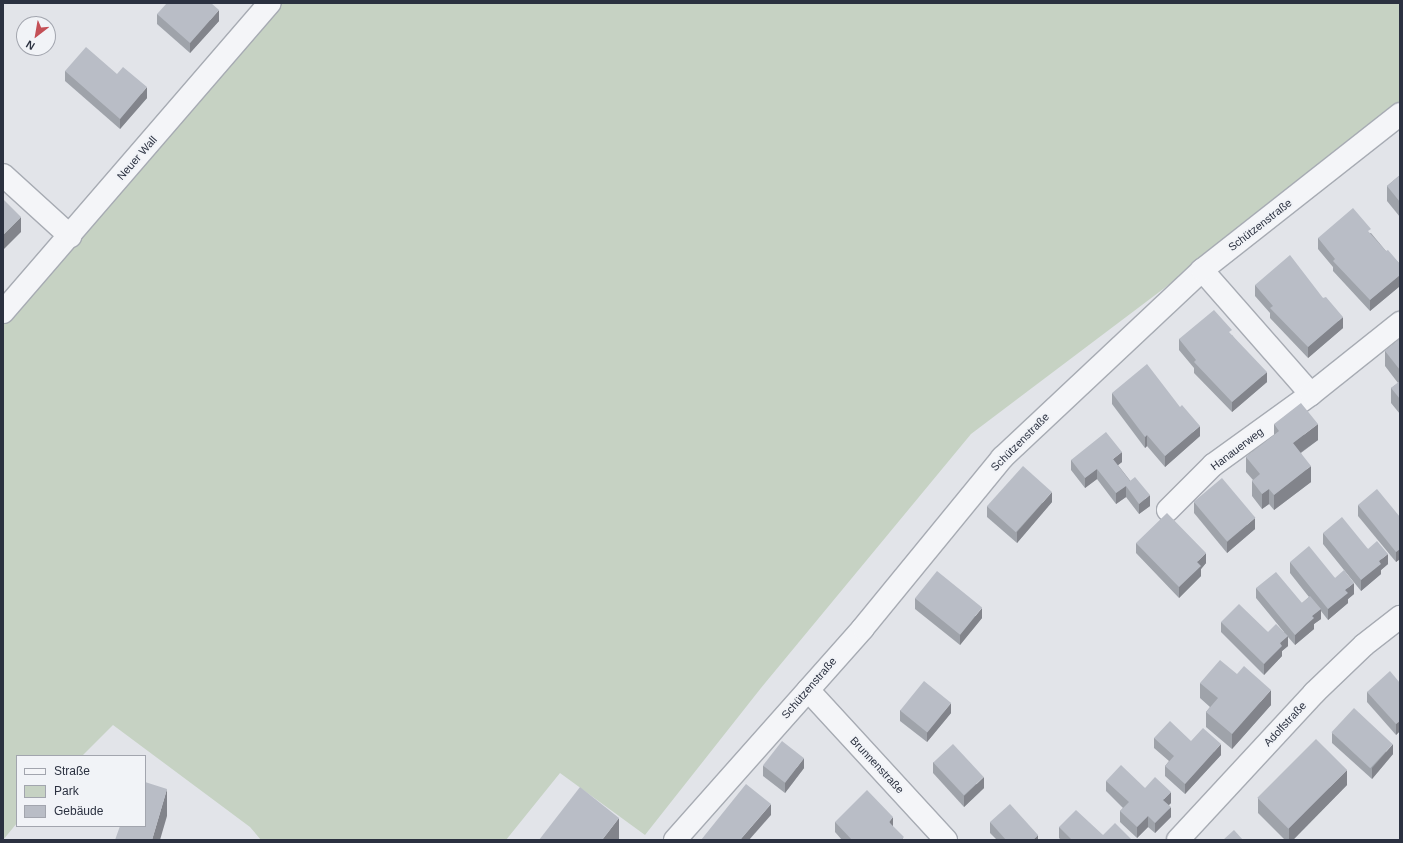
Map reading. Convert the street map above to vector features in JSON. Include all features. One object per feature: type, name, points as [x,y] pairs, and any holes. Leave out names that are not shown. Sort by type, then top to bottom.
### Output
[{"type":"street","name":"Neuer Wall","points":[[3,312],[270,3]]},
{"type":"street","name":"Schützenstraße","points":[[675,840],[863,628],[1002,458],[1202,270],[1400,114]]},
{"type":"street","points":[[3,175],[70,236]]},
{"type":"street","points":[[1202,270],[1311,394]]},
{"type":"street","name":"Hanauerweg","points":[[1168,510],[1213,465],[1311,394],[1400,323]]},
{"type":"street","name":"Adolfstraße","points":[[1178,840],[1314,693],[1364,645],[1400,617]]},
{"type":"street","name":"Brunnenstraße","points":[[808,690],[946,840]]},
{"type":"green space","points":[[279,3],[1400,3],[1400,104],[1199,262],[971,434],[761,688],[645,835],[560,773],[506,840],[261,840],[250,827],[113,725],[83,755],[16,755],[16,824],[3,840],[3,318]]},
{"type":"building","points":[[167,3],[211,3],[219,10],[190,43],[157,14]]},
{"type":"building","points":[[86,47],[117,74],[123,67],[147,87],[120,119],[65,71]]},
{"type":"building","points":[[1400,175],[1400,202],[1387,186]]},
{"type":"building","points":[[3,199],[21,217],[3,235]]},
{"type":"building","points":[[1353,208],[1371,229],[1368,231],[1400,264],[1400,275],[1370,300],[1333,261],[1335,259],[1318,238]]},
{"type":"building","points":[[1290,255],[1323,298],[1326,297],[1343,317],[1308,347],[1270,308],[1273,306],[1255,285]]},
{"type":"building","points":[[1214,310],[1232,330],[1229,332],[1267,372],[1232,402],[1194,362],[1196,360],[1179,339]]},
{"type":"building","points":[[1400,339],[1400,370],[1385,351]]},
{"type":"building","points":[[1147,364],[1180,407],[1182,405],[1200,426],[1165,456],[1147,435],[1145,437],[1112,393]]},
{"type":"building","points":[[1400,381],[1400,399],[1391,388]]},
{"type":"building","points":[[1301,403],[1318,424],[1293,443],[1311,466],[1274,495],[1269,489],[1262,494],[1252,481],[1260,474],[1246,457],[1279,431],[1274,424]]},
{"type":"building","points":[[1106,432],[1122,452],[1113,459],[1130,481],[1135,477],[1150,495],[1139,504],[1126,486],[1116,493],[1097,469],[1085,478],[1071,460]]},
{"type":"building","points":[[1023,466],[1052,492],[1016,532],[987,506]]},
{"type":"building","points":[[1222,478],[1255,518],[1227,542],[1194,502]]},
{"type":"building","points":[[1377,489],[1400,517],[1400,549],[1396,552],[1358,505]]},
{"type":"building","points":[[1167,513],[1206,553],[1197,562],[1201,566],[1179,587],[1136,543]]},
{"type":"building","points":[[1342,517],[1368,549],[1377,541],[1388,554],[1379,561],[1381,564],[1361,580],[1323,533]]},
{"type":"building","points":[[1309,546],[1335,578],[1344,570],[1354,583],[1345,590],[1348,593],[1328,609],[1290,562]]},
{"type":"building","points":[[937,571],[982,608],[960,635],[915,598]]},
{"type":"building","points":[[1276,572],[1302,603],[1310,596],[1321,609],[1312,616],[1314,618],[1295,635],[1256,588]]},
{"type":"building","points":[[1239,604],[1268,632],[1276,624],[1288,636],[1280,643],[1282,646],[1264,664],[1221,622]]},
{"type":"building","points":[[1220,660],[1237,674],[1244,666],[1271,690],[1232,734],[1206,712],[1218,698],[1200,683]]},
{"type":"building","points":[[1390,671],[1400,683],[1400,721],[1396,724],[1367,692]]},
{"type":"building","points":[[924,681],[951,703],[927,733],[900,711]]},
{"type":"building","points":[[1354,708],[1393,744],[1370,768],[1331,732]]},
{"type":"building","points":[[1170,721],[1191,741],[1203,728],[1221,744],[1185,784],[1165,766],[1174,756],[1154,738]]},
{"type":"building","points":[[1316,739],[1347,770],[1288,829],[1257,798]]},
{"type":"building","points":[[782,741],[804,758],[785,783],[763,765]]},
{"type":"building","points":[[953,744],[984,777],[964,795],[933,762]]},
{"type":"building","points":[[1121,765],[1145,788],[1155,777],[1171,792],[1163,800],[1171,807],[1155,823],[1148,816],[1137,827],[1120,811],[1129,802],[1106,781]]},
{"type":"building","points":[[146,782],[167,789],[152,840],[115,840],[120,827],[146,827]]},
{"type":"building","points":[[746,784],[771,804],[740,840],[701,840]]},
{"type":"building","points":[[580,787],[619,818],[602,840],[539,840]]},
{"type":"building","points":[[867,790],[893,817],[889,822],[904,837],[901,840],[852,840],[835,822]]},
{"type":"building","points":[[1010,804],[1038,835],[1033,840],[1006,840],[990,822]]},
{"type":"building","points":[[1076,810],[1103,835],[1115,823],[1132,840],[1072,840],[1059,827]]},
{"type":"building","points":[[1234,830],[1243,840],[1223,840]]}]
